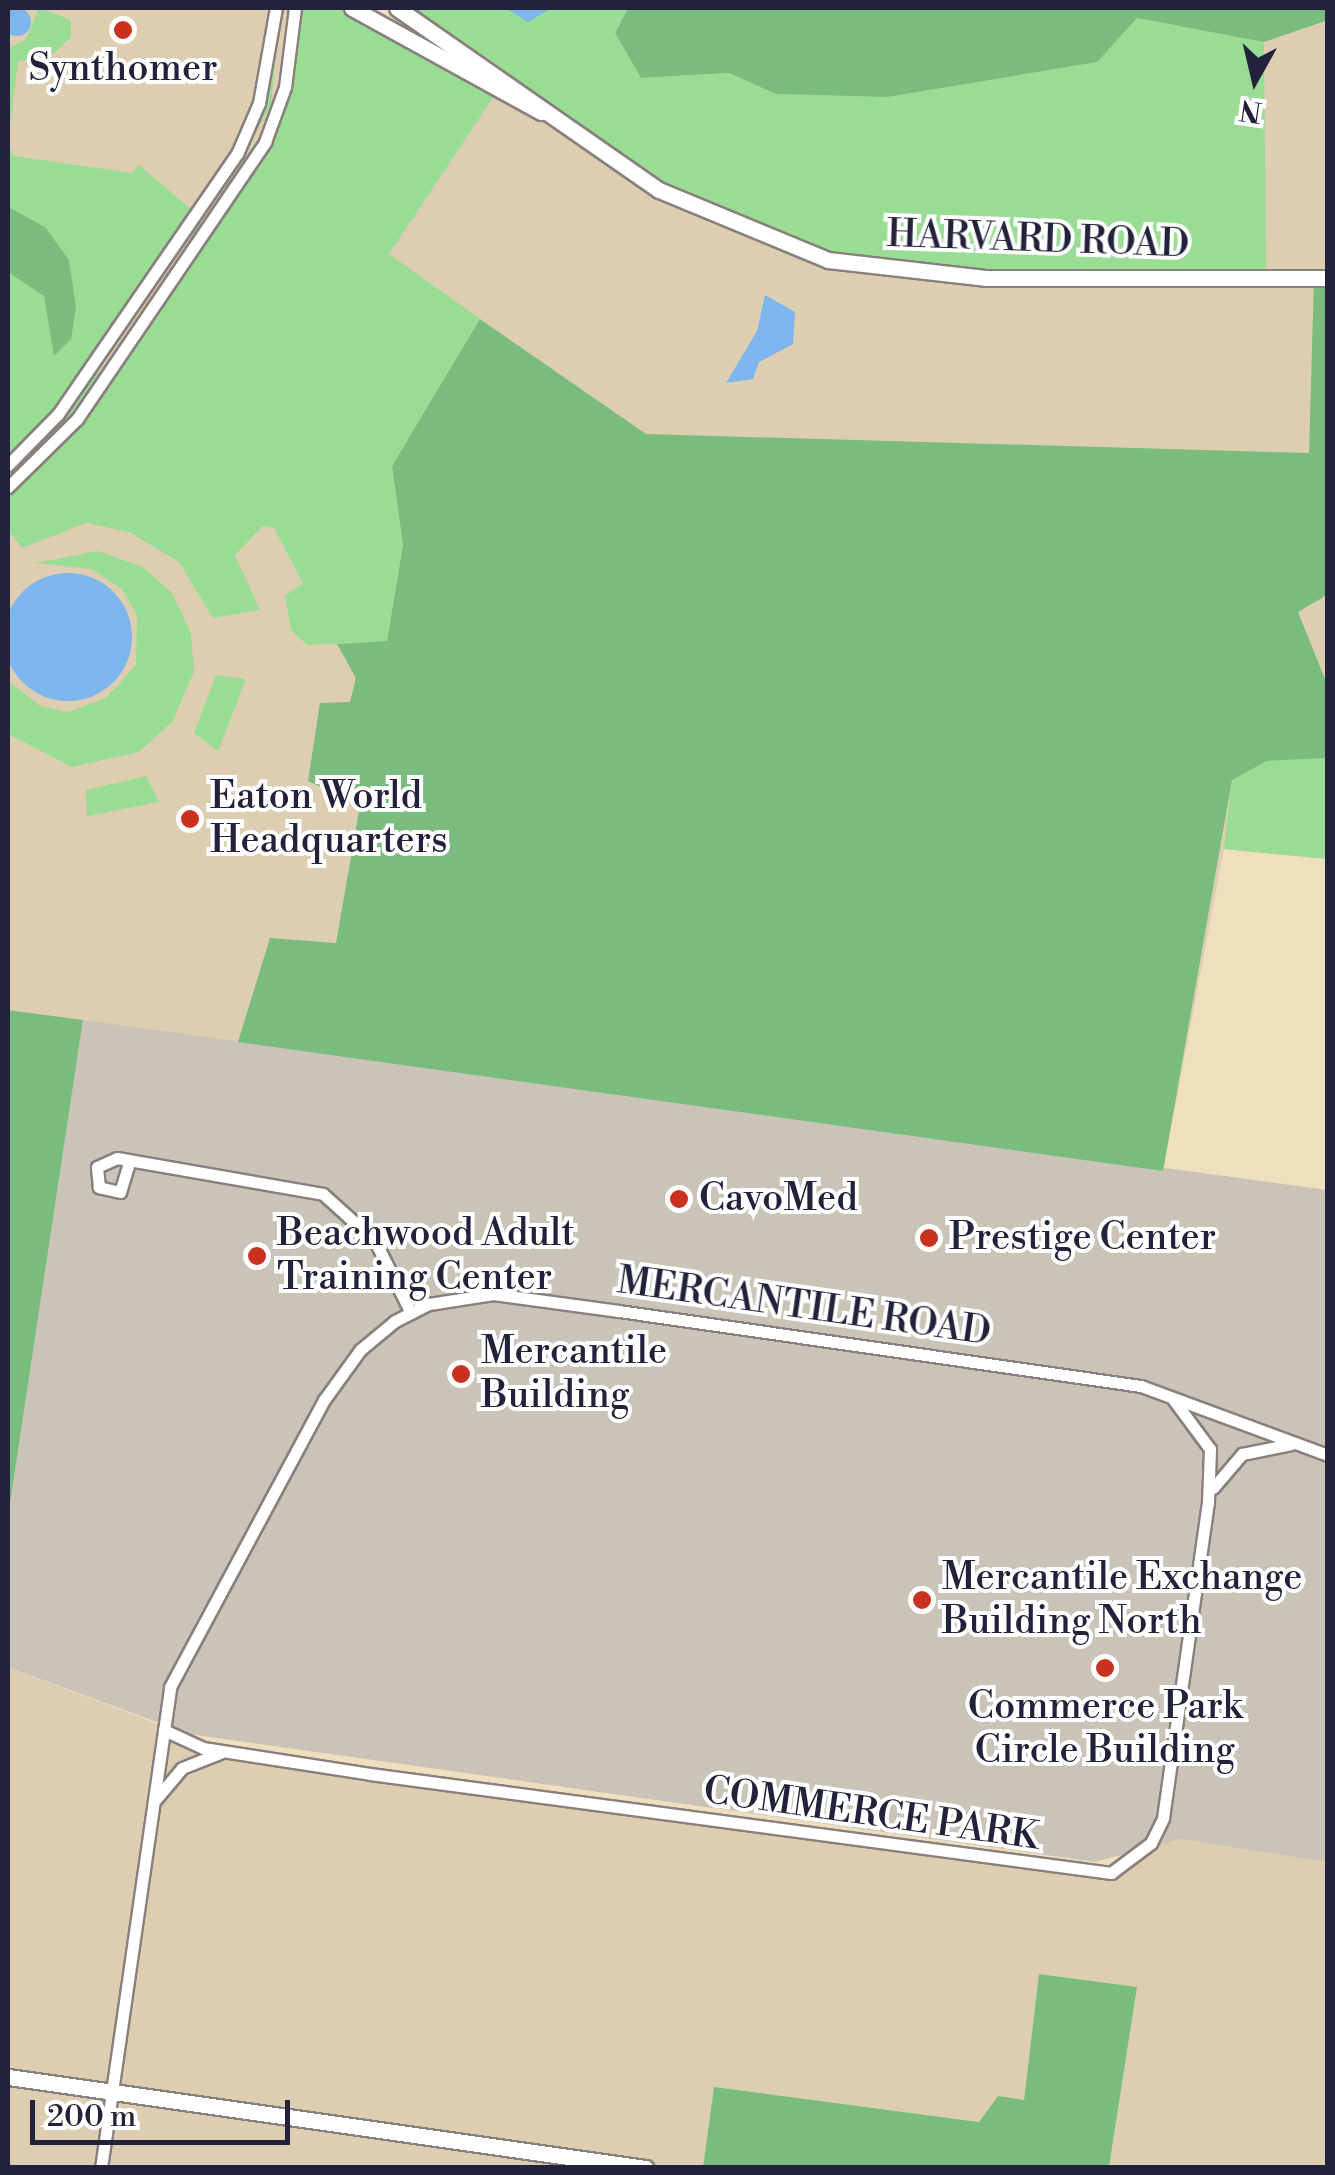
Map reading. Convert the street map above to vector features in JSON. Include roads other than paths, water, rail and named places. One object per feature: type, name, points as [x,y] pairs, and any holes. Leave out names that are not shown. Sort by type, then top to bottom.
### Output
[{"type":"main road","name":"HARVARD ROAD","points":[[352,8],[545,114]]},
{"type":"main road","name":"HARVARD ROAD","points":[[397,8],[545,114],[710,218],[828,260],[985,278],[1328,278]]},
{"type":"main road","points":[[8,2077],[646,2168]]},
{"type":"street","points":[[8,465],[58,414],[237,154],[259,103],[276,8]]},
{"type":"street","points":[[8,487],[77,419],[266,142],[285,88],[295,8]]},
{"type":"street","points":[[128,1166],[322,1194],[375,1241],[412,1313]]},
{"type":"street","name":"MERCANTILE ROAD","points":[[153,1804],[179,1664],[324,1400],[376,1334],[412,1313],[454,1298],[506,1295],[1156,1389],[1328,1454]]},
{"type":"street","name":"COMMERCE PARK","points":[[164,1730],[229,1751],[1111,1872],[1151,1844],[1163,1818],[1208,1502],[1204,1434],[1188,1408],[1156,1389]]},
{"type":"street","name":"COMMERCE PARK","points":[[1208,1502],[1242,1454],[1305,1445]]},
{"type":"street","name":"COMMERCE PARK","points":[[153,1804],[182,1768],[229,1751]]},
{"type":"street","points":[[101,2168],[153,1804]]},
{"type":"water","points":[[17,8],[27,12],[31,22],[27,32],[17,36],[7,32],[3,22],[7,12]]},
{"type":"water","points":[[506,8],[551,8],[528,22]]},
{"type":"water","points":[[765,295],[795,312],[793,344],[759,362],[753,379],[726,383],[757,331]]},
{"type":"water","points":[[68,573],[92,578],[113,592],[127,613],[132,637],[127,661],[113,682],[92,696],[68,701],[44,696],[23,682],[9,661],[4,637],[9,613],[23,592],[44,578]]},
{"type":"place","name":"Synthomer","points":[[123,30]]},
{"type":"place","name":"Eaton World Headquarters","points":[[190,819]]},
{"type":"place","name":"CavoMed","points":[[679,1199]]},
{"type":"place","name":"Prestige Center","points":[[929,1238]]},
{"type":"place","name":"Beachwood Adult Training Center","points":[[257,1256]]},
{"type":"place","name":"Mercantile Building","points":[[461,1374]]},
{"type":"place","name":"Mercantile Exchange Building North","points":[[922,1600]]},
{"type":"place","name":"Commerce Park Circle Building","points":[[1105,1668]]}]
